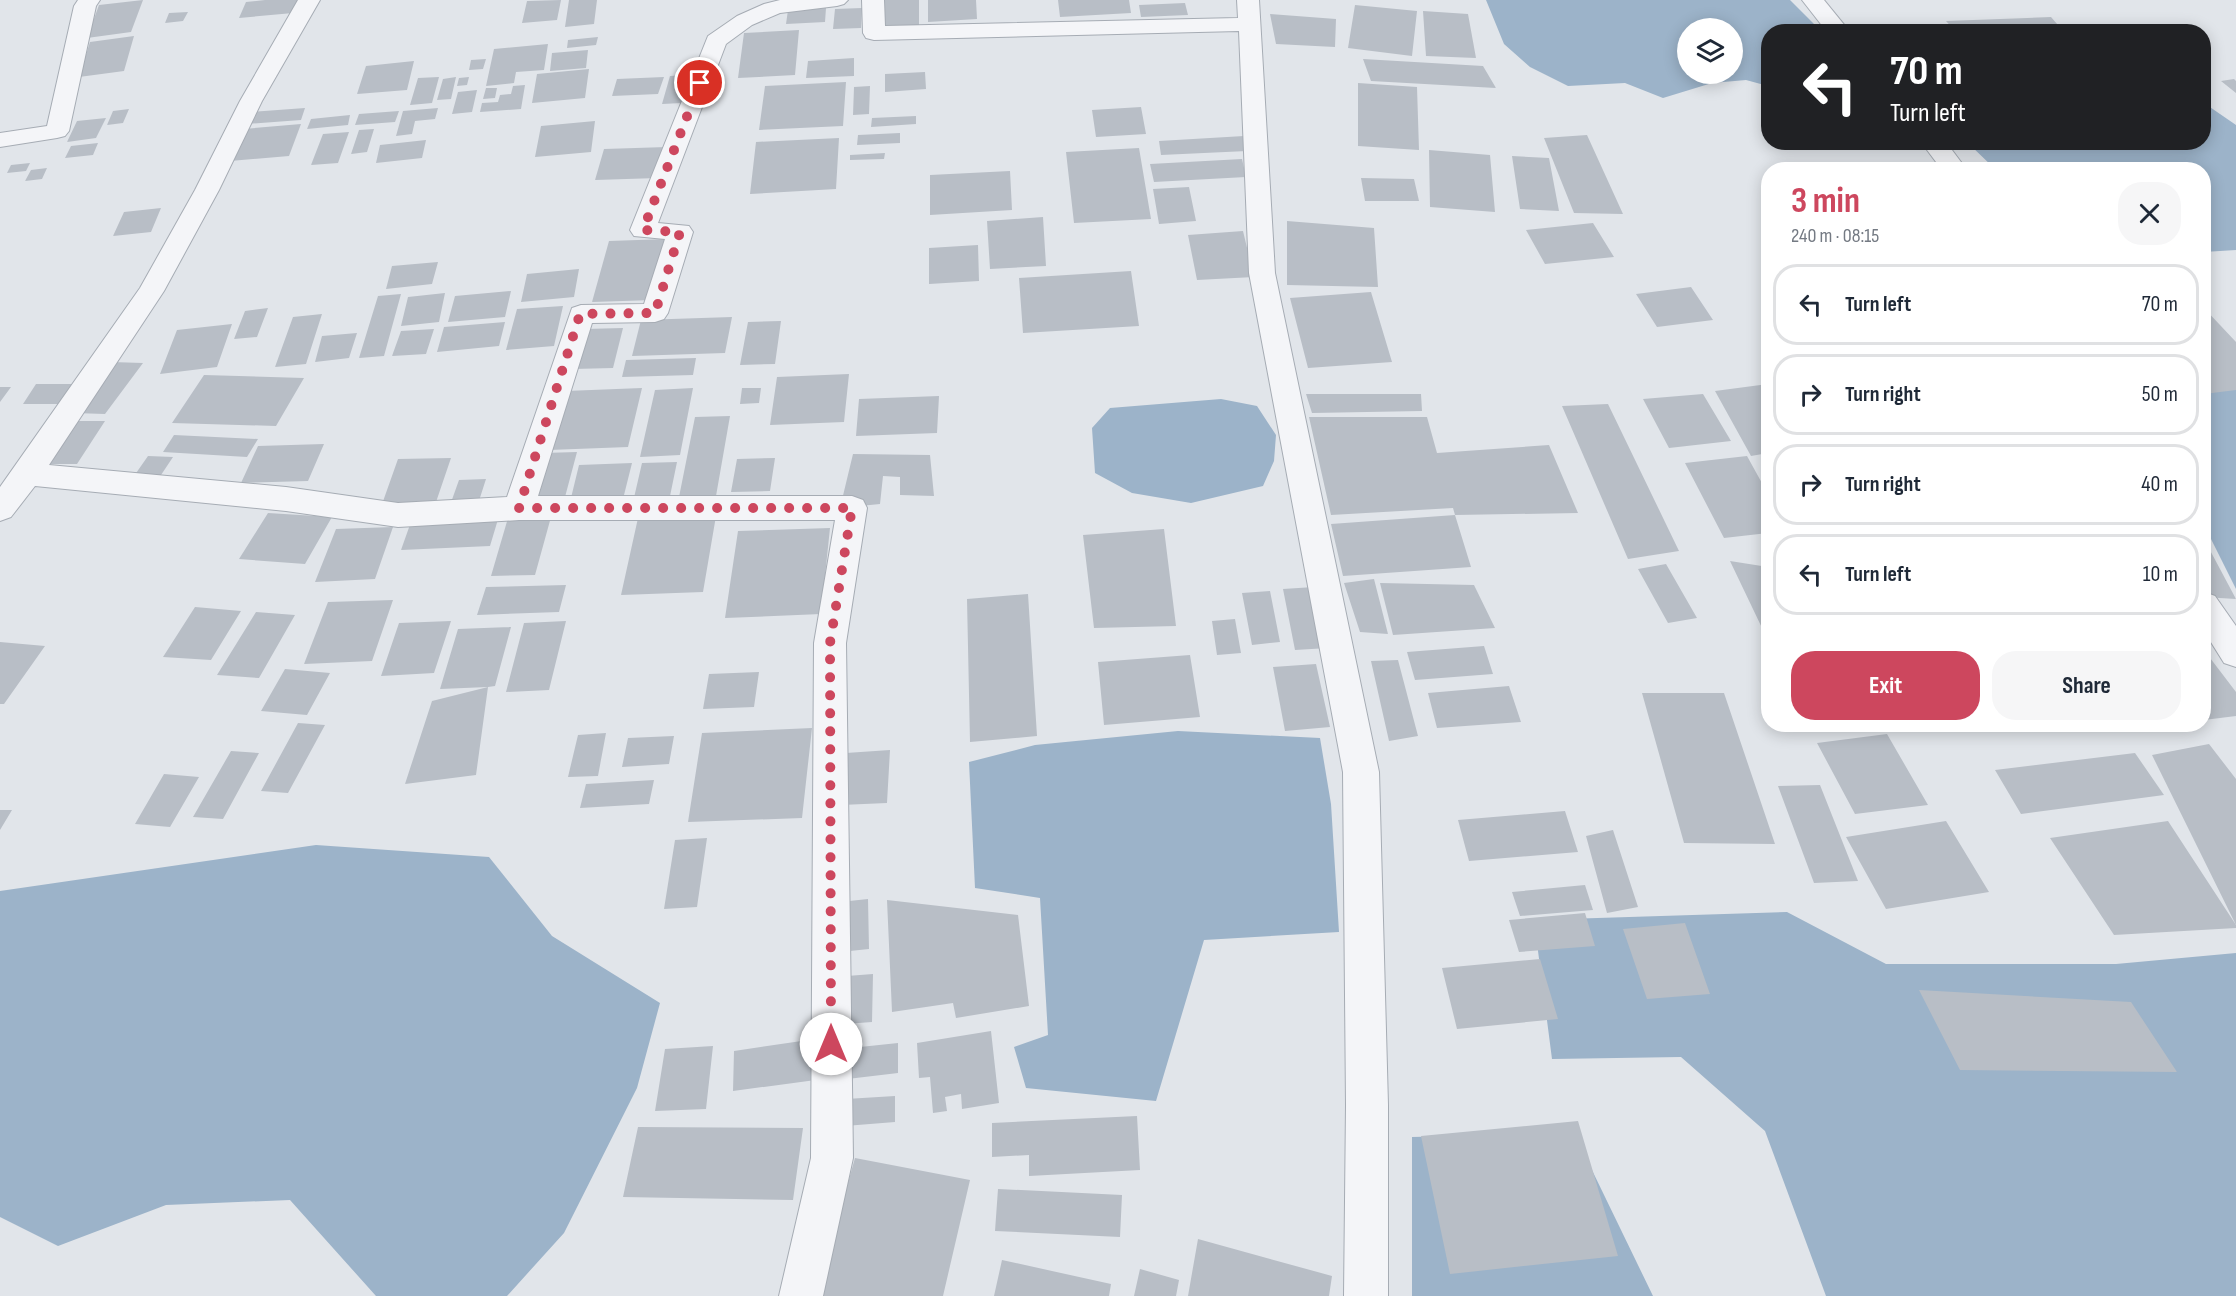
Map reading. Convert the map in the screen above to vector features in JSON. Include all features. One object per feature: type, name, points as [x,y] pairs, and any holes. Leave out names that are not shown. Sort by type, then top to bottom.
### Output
[{"type":"street","points":[[0,140],[57,131],[85,6],[89,0]]},
{"type":"street","points":[[0,509],[27,474],[151,291],[207,190],[252,101],[309,0]]},
{"type":"street","points":[[519,508],[580,314],[655,313],[680,232],[643,230],[716,40],[739,21],[758,11],[808,1],[837,0]]},
{"type":"street","points":[[873,0],[874,33],[1249,12],[1262,273],[1361,772],[1367,1105],[1366,1296]]},
{"type":"street","points":[[1812,0],[1832,24]]},
{"type":"street","points":[[1939,150],[1949,162]]},
{"type":"street","points":[[27,474],[286,499],[398,515],[519,508],[852,508],[830,643],[831,1158],[801,1296]]},
{"type":"street","points":[[2211,616],[2236,653]]},
{"type":"water","points":[[1486,0],[1790,0],[1814,24],[1761,24],[1761,84],[1743,80],[1743,18],[1677,18],[1677,84],[1709,84],[1663,98],[1625,83],[1568,86],[1530,67],[1504,44]]},
{"type":"water","points":[[2211,108],[2236,125],[2236,250],[2211,252],[2211,162],[1988,162],[1975,150],[2211,150]]},
{"type":"water","points":[[2236,359],[2236,589],[2211,539],[2211,363]]},
{"type":"water","points":[[1221,399],[1257,406],[1276,435],[1274,461],[1263,486],[1191,503],[1132,493],[1095,473],[1092,428],[1110,408]]},
{"type":"water","points":[[1178,731],[1320,738],[1331,804],[1339,932],[1204,940],[1156,1101],[1026,1088],[1014,1047],[1048,1035],[1040,898],[975,888],[969,762],[1035,745]]},
{"type":"water","points":[[316,845],[489,857],[552,936],[660,1003],[637,1088],[564,1233],[507,1296],[376,1296],[290,1200],[166,1205],[58,1246],[0,1217],[0,891]]},
{"type":"water","points":[[1787,912],[1886,964],[2116,964],[2236,953],[2236,1296],[1826,1296],[1765,1131],[1681,1057],[1552,1059],[1534,920]]},
{"type":"water","points":[[1574,1133],[1653,1296],[1412,1296],[1412,1137]]},
{"type":"building","points":[[143,0],[131,32],[87,38],[99,5]]},
{"type":"building","points":[[298,0],[293,13],[239,18],[246,2]]},
{"type":"building","points":[[561,0],[557,20],[522,23],[527,1]]},
{"type":"building","points":[[569,0],[597,0],[594,24],[565,27]]},
{"type":"building","points":[[883,0],[919,0],[919,26],[882,28]]},
{"type":"building","points":[[928,0],[976,0],[977,19],[928,22]]},
{"type":"building","points":[[1058,0],[1129,0],[1131,13],[1060,17]]},
{"type":"building","points":[[1185,3],[1188,15],[1141,17],[1139,5]]},
{"type":"building","points":[[1355,5],[1417,11],[1412,56],[1348,48]]},
{"type":"building","points":[[826,8],[825,22],[786,24],[788,10]]},
{"type":"building","points":[[862,8],[861,28],[833,29],[835,9]]},
{"type":"building","points":[[1423,11],[1468,14],[1476,58],[1426,56]]},
{"type":"building","points":[[188,12],[183,21],[165,23],[169,13]]},
{"type":"building","points":[[1270,14],[1336,19],[1335,47],[1276,44]]},
{"type":"building","points":[[2051,17],[2057,24],[1949,24],[1946,21]]},
{"type":"building","points":[[799,30],[795,75],[738,78],[744,33]]},
{"type":"building","points":[[134,36],[124,71],[79,77],[90,42]]},
{"type":"building","points":[[598,37],[596,45],[567,48],[568,40]]},
{"type":"building","points":[[548,44],[544,70],[516,72],[514,83],[486,86],[494,49]]},
{"type":"building","points":[[588,50],[586,68],[550,71],[552,53]]},
{"type":"building","points":[[854,58],[854,76],[806,78],[808,61]]},
{"type":"building","points":[[486,59],[483,69],[469,70],[471,60]]},
{"type":"building","points":[[1363,59],[1483,66],[1496,88],[1371,81]]},
{"type":"building","points":[[414,61],[407,90],[357,94],[366,66]]},
{"type":"building","points":[[589,69],[585,98],[532,103],[537,74]]},
{"type":"building","points":[[925,72],[926,89],[885,92],[885,74]]},
{"type":"building","points":[[689,75],[682,103],[662,104],[670,76]]},
{"type":"building","points":[[439,77],[432,103],[410,105],[418,78]]},
{"type":"building","points":[[456,77],[451,99],[437,100],[443,79]]},
{"type":"building","points":[[469,77],[467,85],[457,86],[459,78]]},
{"type":"building","points":[[664,77],[658,94],[612,96],[617,79]]},
{"type":"building","points":[[2234,79],[2236,81],[2236,93],[2221,81]]},
{"type":"building","points":[[846,82],[843,126],[759,130],[765,86]]},
{"type":"building","points":[[1358,83],[1417,87],[1419,150],[1358,146]]},
{"type":"building","points":[[525,85],[521,109],[480,112],[482,103],[498,102],[500,95],[511,94],[513,86]]},
{"type":"building","points":[[870,86],[869,114],[853,115],[854,87]]},
{"type":"building","points":[[486,88],[497,88],[495,98],[483,99]]},
{"type":"building","points":[[477,90],[472,112],[452,114],[458,92]]},
{"type":"building","points":[[1141,107],[1146,134],[1096,137],[1092,110]]},
{"type":"building","points":[[305,108],[301,120],[246,124],[251,112]]},
{"type":"building","points":[[438,108],[435,119],[415,121],[412,134],[396,136],[403,111]]},
{"type":"building","points":[[129,109],[123,123],[107,125],[113,111]]},
{"type":"building","points":[[399,111],[395,122],[355,125],[359,114]]},
{"type":"building","points":[[350,115],[348,125],[307,129],[311,119]]},
{"type":"building","points":[[916,116],[916,124],[871,127],[872,118]]},
{"type":"building","points":[[106,118],[96,138],[67,142],[77,121]]},
{"type":"building","points":[[595,121],[591,152],[535,157],[541,126]]},
{"type":"building","points":[[301,124],[289,156],[230,161],[243,129]]},
{"type":"building","points":[[374,129],[367,152],[351,154],[359,130]]},
{"type":"building","points":[[349,132],[338,163],[311,165],[323,134]]},
{"type":"building","points":[[900,133],[900,143],[857,145],[858,135]]},
{"type":"building","points":[[1587,135],[1623,214],[1574,213],[1544,138]]},
{"type":"building","points":[[1244,136],[1247,151],[1161,155],[1159,141]]},
{"type":"building","points":[[839,138],[836,189],[750,194],[756,142]]},
{"type":"building","points":[[426,140],[422,158],[376,163],[380,145]]},
{"type":"building","points":[[98,143],[93,155],[65,158],[71,146]]},
{"type":"building","points":[[667,147],[658,178],[595,180],[604,149]]},
{"type":"building","points":[[1139,148],[1151,219],[1074,223],[1066,152]]},
{"type":"building","points":[[1429,150],[1490,155],[1495,212],[1430,207]]},
{"type":"building","points":[[885,153],[884,159],[850,160],[850,155]]},
{"type":"building","points":[[1512,156],[1549,158],[1559,211],[1520,209]]},
{"type":"building","points":[[1242,159],[1246,177],[1154,182],[1150,164]]},
{"type":"building","points":[[30,163],[26,171],[7,173],[11,165]]},
{"type":"building","points":[[47,168],[42,179],[25,181],[31,170]]},
{"type":"building","points":[[1010,171],[1012,210],[930,215],[930,175]]},
{"type":"building","points":[[1361,178],[1414,179],[1419,201],[1365,201]]},
{"type":"building","points":[[1189,187],[1196,221],[1159,224],[1153,189]]},
{"type":"building","points":[[161,208],[151,232],[113,236],[124,212]]},
{"type":"building","points":[[1043,217],[1046,266],[990,269],[987,221]]},
{"type":"building","points":[[1287,221],[1374,228],[1378,287],[1287,285]]},
{"type":"building","points":[[1593,223],[1614,257],[1545,264],[1526,230]]},
{"type":"building","points":[[1243,231],[1254,277],[1197,280],[1188,235]]},
{"type":"building","points":[[667,239],[653,300],[592,302],[609,241]]},
{"type":"building","points":[[978,245],[979,281],[929,284],[929,248]]},
{"type":"building","points":[[438,262],[432,284],[386,289],[392,266]]},
{"type":"building","points":[[579,269],[574,297],[521,302],[527,274]]},
{"type":"building","points":[[1131,271],[1139,326],[1023,333],[1019,278]]},
{"type":"building","points":[[1691,287],[1713,320],[1657,327],[1636,294]]},
{"type":"building","points":[[511,291],[505,317],[448,322],[455,296]]},
{"type":"building","points":[[1371,292],[1392,362],[1308,368],[1290,298]]},
{"type":"building","points":[[445,293],[439,322],[401,326],[408,297]]},
{"type":"building","points":[[401,294],[384,356],[359,358],[378,296]]},
{"type":"building","points":[[563,306],[554,346],[506,350],[517,309]]},
{"type":"building","points":[[268,308],[257,337],[234,339],[245,311]]},
{"type":"building","points":[[322,314],[306,364],[275,367],[293,317]]},
{"type":"building","points":[[2211,315],[2236,342],[2236,390],[2211,393]]},
{"type":"building","points":[[732,317],[725,353],[632,356],[641,320]]},
{"type":"building","points":[[781,321],[775,364],[740,365],[748,322]]},
{"type":"building","points":[[505,322],[499,346],[437,352],[444,327]]},
{"type":"building","points":[[232,324],[217,367],[160,374],[177,330]]},
{"type":"building","points":[[623,328],[613,368],[573,369],[585,329]]},
{"type":"building","points":[[434,329],[426,354],[392,356],[401,331]]},
{"type":"building","points":[[357,333],[349,358],[315,362],[322,336]]},
{"type":"building","points":[[696,358],[693,375],[622,377],[626,360]]},
{"type":"building","points":[[111,362],[143,363],[105,414],[74,413]]},
{"type":"building","points":[[849,374],[844,422],[770,425],[777,377]]},
{"type":"building","points":[[204,375],[304,378],[276,426],[172,423]]},
{"type":"building","points":[[36,384],[75,384],[61,404],[23,404]]},
{"type":"building","points":[[1761,385],[1761,454],[1751,456],[1715,391]]},
{"type":"building","points":[[0,387],[11,387],[0,402]]},
{"type":"building","points":[[642,388],[628,447],[549,450],[566,391]]},
{"type":"building","points":[[693,388],[680,455],[640,457],[655,390]]},
{"type":"building","points":[[742,388],[761,388],[759,403],[740,404]]},
{"type":"building","points":[[1306,394],[1421,394],[1422,411],[1312,413]]},
{"type":"building","points":[[1703,394],[1731,441],[1669,448],[1643,399]]},
{"type":"building","points":[[939,396],[937,433],[856,436],[859,399]]},
{"type":"building","points":[[1608,404],[1679,551],[1628,559],[1562,406]]},
{"type":"building","points":[[730,416],[716,496],[679,497],[695,417]]},
{"type":"building","points":[[1309,417],[1427,417],[1437,453],[1549,445],[1578,513],[1455,515],[1453,508],[1331,515]]},
{"type":"building","points":[[67,421],[105,421],[77,464],[38,464]]},
{"type":"building","points":[[174,435],[258,439],[247,457],[163,452]]},
{"type":"building","points":[[324,444],[308,481],[241,483],[258,446]]},
{"type":"building","points":[[577,452],[565,497],[531,499],[544,453]]},
{"type":"building","points":[[853,454],[930,455],[934,496],[900,495],[900,477],[883,476],[880,504],[840,508]]},
{"type":"building","points":[[148,456],[173,457],[159,478],[134,476]]},
{"type":"building","points":[[1747,456],[1761,481],[1761,534],[1724,538],[1685,463]]},
{"type":"building","points":[[451,458],[435,505],[381,507],[398,459]]},
{"type":"building","points":[[775,458],[770,491],[731,492],[737,459]]},
{"type":"building","points":[[677,462],[669,501],[633,502],[642,463]]},
{"type":"building","points":[[632,463],[623,499],[570,502],[579,465]]},
{"type":"building","points":[[486,479],[477,507],[449,508],[459,480]]},
{"type":"building","points":[[268,513],[332,517],[305,564],[239,559]]},
{"type":"building","points":[[1455,515],[1471,567],[1343,576],[1331,524]]},
{"type":"building","points":[[499,516],[490,546],[401,550],[412,519]]},
{"type":"building","points":[[716,516],[703,592],[621,595],[638,518]]},
{"type":"building","points":[[551,517],[535,575],[491,576],[508,518]]},
{"type":"building","points":[[393,527],[375,579],[315,582],[336,529]]},
{"type":"building","points":[[830,528],[821,614],[725,618],[738,531]]},
{"type":"building","points":[[1164,529],[1176,626],[1094,628],[1083,535]]},
{"type":"building","points":[[2211,552],[2236,599],[2211,597]]},
{"type":"building","points":[[1730,561],[1761,566],[1761,626]]},
{"type":"building","points":[[1666,564],[1697,618],[1668,623],[1638,569]]},
{"type":"building","points":[[1374,579],[1388,634],[1360,632],[1344,583]]},
{"type":"building","points":[[1380,583],[1474,585],[1495,628],[1393,635]]},
{"type":"building","points":[[566,585],[559,612],[477,615],[486,587]]},
{"type":"building","points":[[1314,587],[1328,648],[1295,650],[1283,589]]},
{"type":"building","points":[[1270,591],[1280,642],[1252,645],[1242,593]]},
{"type":"building","points":[[1028,594],[1037,736],[970,742],[967,599]]},
{"type":"building","points":[[393,600],[372,661],[304,664],[328,602]]},
{"type":"building","points":[[195,607],[241,611],[211,660],[163,657]]},
{"type":"building","points":[[256,612],[295,615],[259,678],[217,675]]},
{"type":"building","points":[[1235,619],[1241,653],[1217,655],[1212,621]]},
{"type":"building","points":[[451,621],[434,673],[381,676],[399,623]]},
{"type":"building","points":[[566,621],[549,690],[506,692],[524,623]]},
{"type":"building","points":[[511,627],[495,686],[440,689],[458,629]]},
{"type":"building","points":[[0,642],[45,646],[4,704],[0,704]]},
{"type":"building","points":[[1484,646],[1493,674],[1415,680],[1407,652]]},
{"type":"building","points":[[1190,655],[1200,717],[1104,725],[1098,662]]},
{"type":"building","points":[[2211,659],[2236,692],[2236,716],[2211,719]]},
{"type":"building","points":[[1398,660],[1418,736],[1389,741],[1371,661]]},
{"type":"building","points":[[1316,664],[1330,727],[1285,731],[1273,667]]},
{"type":"building","points":[[285,669],[330,673],[307,715],[261,711]]},
{"type":"building","points":[[759,672],[754,707],[703,709],[709,674]]},
{"type":"building","points":[[1509,686],[1521,722],[1437,728],[1428,693]]},
{"type":"building","points":[[488,687],[476,775],[405,784],[432,701]]},
{"type":"building","points":[[1642,693],[1724,693],[1775,844],[1684,843]]},
{"type":"building","points":[[298,723],[325,725],[288,793],[261,791]]},
{"type":"building","points":[[812,728],[802,818],[688,822],[702,733]]},
{"type":"building","points":[[606,733],[598,776],[568,777],[578,735]]},
{"type":"building","points":[[1887,734],[1928,805],[1855,814],[1817,743]]},
{"type":"building","points":[[674,736],[669,764],[622,767],[628,738]]},
{"type":"building","points":[[2209,744],[2236,779],[2236,925],[2152,755]]},
{"type":"building","points":[[890,750],[887,803],[841,805],[846,753]]},
{"type":"building","points":[[231,751],[259,753],[223,819],[193,817]]},
{"type":"building","points":[[2135,753],[2164,795],[2021,814],[1995,770]]},
{"type":"building","points":[[164,774],[199,777],[170,827],[135,824]]},
{"type":"building","points":[[654,780],[649,804],[580,808],[586,784]]},
{"type":"building","points":[[1820,785],[1858,881],[1814,883],[1778,786]]},
{"type":"building","points":[[0,810],[12,810],[0,830]]},
{"type":"building","points":[[1565,811],[1578,852],[1469,861],[1458,820]]},
{"type":"building","points":[[1946,821],[1989,892],[1886,909],[1846,837]]},
{"type":"building","points":[[2168,821],[2236,928],[2114,935],[2050,838]]},
{"type":"building","points":[[1613,830],[1638,907],[1607,913],[1586,836]]},
{"type":"building","points":[[707,838],[697,907],[664,909],[675,840]]},
{"type":"building","points":[[1585,885],[1593,910],[1520,916],[1512,892]]},
{"type":"building","points":[[868,899],[869,949],[840,952],[840,902]]},
{"type":"building","points":[[887,900],[1018,915],[1029,1006],[956,1018],[953,1003],[892,1012]]},
{"type":"building","points":[[1585,913],[1595,946],[1519,952],[1509,920]]},
{"type":"building","points":[[1685,923],[1710,994],[1647,999],[1623,929]]},
{"type":"building","points":[[1540,959],[1558,1019],[1457,1029],[1442,968]]},
{"type":"building","points":[[873,974],[872,1022],[845,1024],[847,976]]},
{"type":"building","points":[[1919,990],[2131,1002],[2177,1072],[1960,1070]]},
{"type":"building","points":[[991,1031],[999,1103],[962,1109],[961,1094],[945,1097],[947,1111],[933,1113],[930,1077],[919,1078],[917,1043]]},
{"type":"building","points":[[822,1038],[823,1079],[733,1091],[734,1051]]},
{"type":"building","points":[[898,1043],[898,1073],[839,1080],[841,1049]]},
{"type":"building","points":[[713,1046],[706,1109],[655,1111],[665,1049]]},
{"type":"building","points":[[895,1096],[895,1122],[845,1126],[846,1099]]},
{"type":"building","points":[[1137,1116],[1140,1170],[1029,1176],[1029,1155],[992,1157],[992,1123]]},
{"type":"building","points":[[1578,1121],[1618,1256],[1450,1274],[1421,1136]]},
{"type":"building","points":[[638,1127],[803,1128],[793,1200],[623,1197]]},
{"type":"building","points":[[855,1158],[970,1180],[943,1296],[816,1296]]},
{"type":"building","points":[[998,1189],[1122,1195],[1120,1237],[995,1231]]},
{"type":"building","points":[[1198,1239],[1332,1276],[1329,1296],[1188,1296]]},
{"type":"building","points":[[1002,1260],[1111,1284],[1109,1296],[994,1296]]},
{"type":"building","points":[[1140,1269],[1179,1280],[1176,1296],[1134,1296]]},
{"type":"route","points":[[700,83],[643,230],[680,232],[655,313],[580,314],[519,508],[852,508],[830,643],[831,1044]]}]
